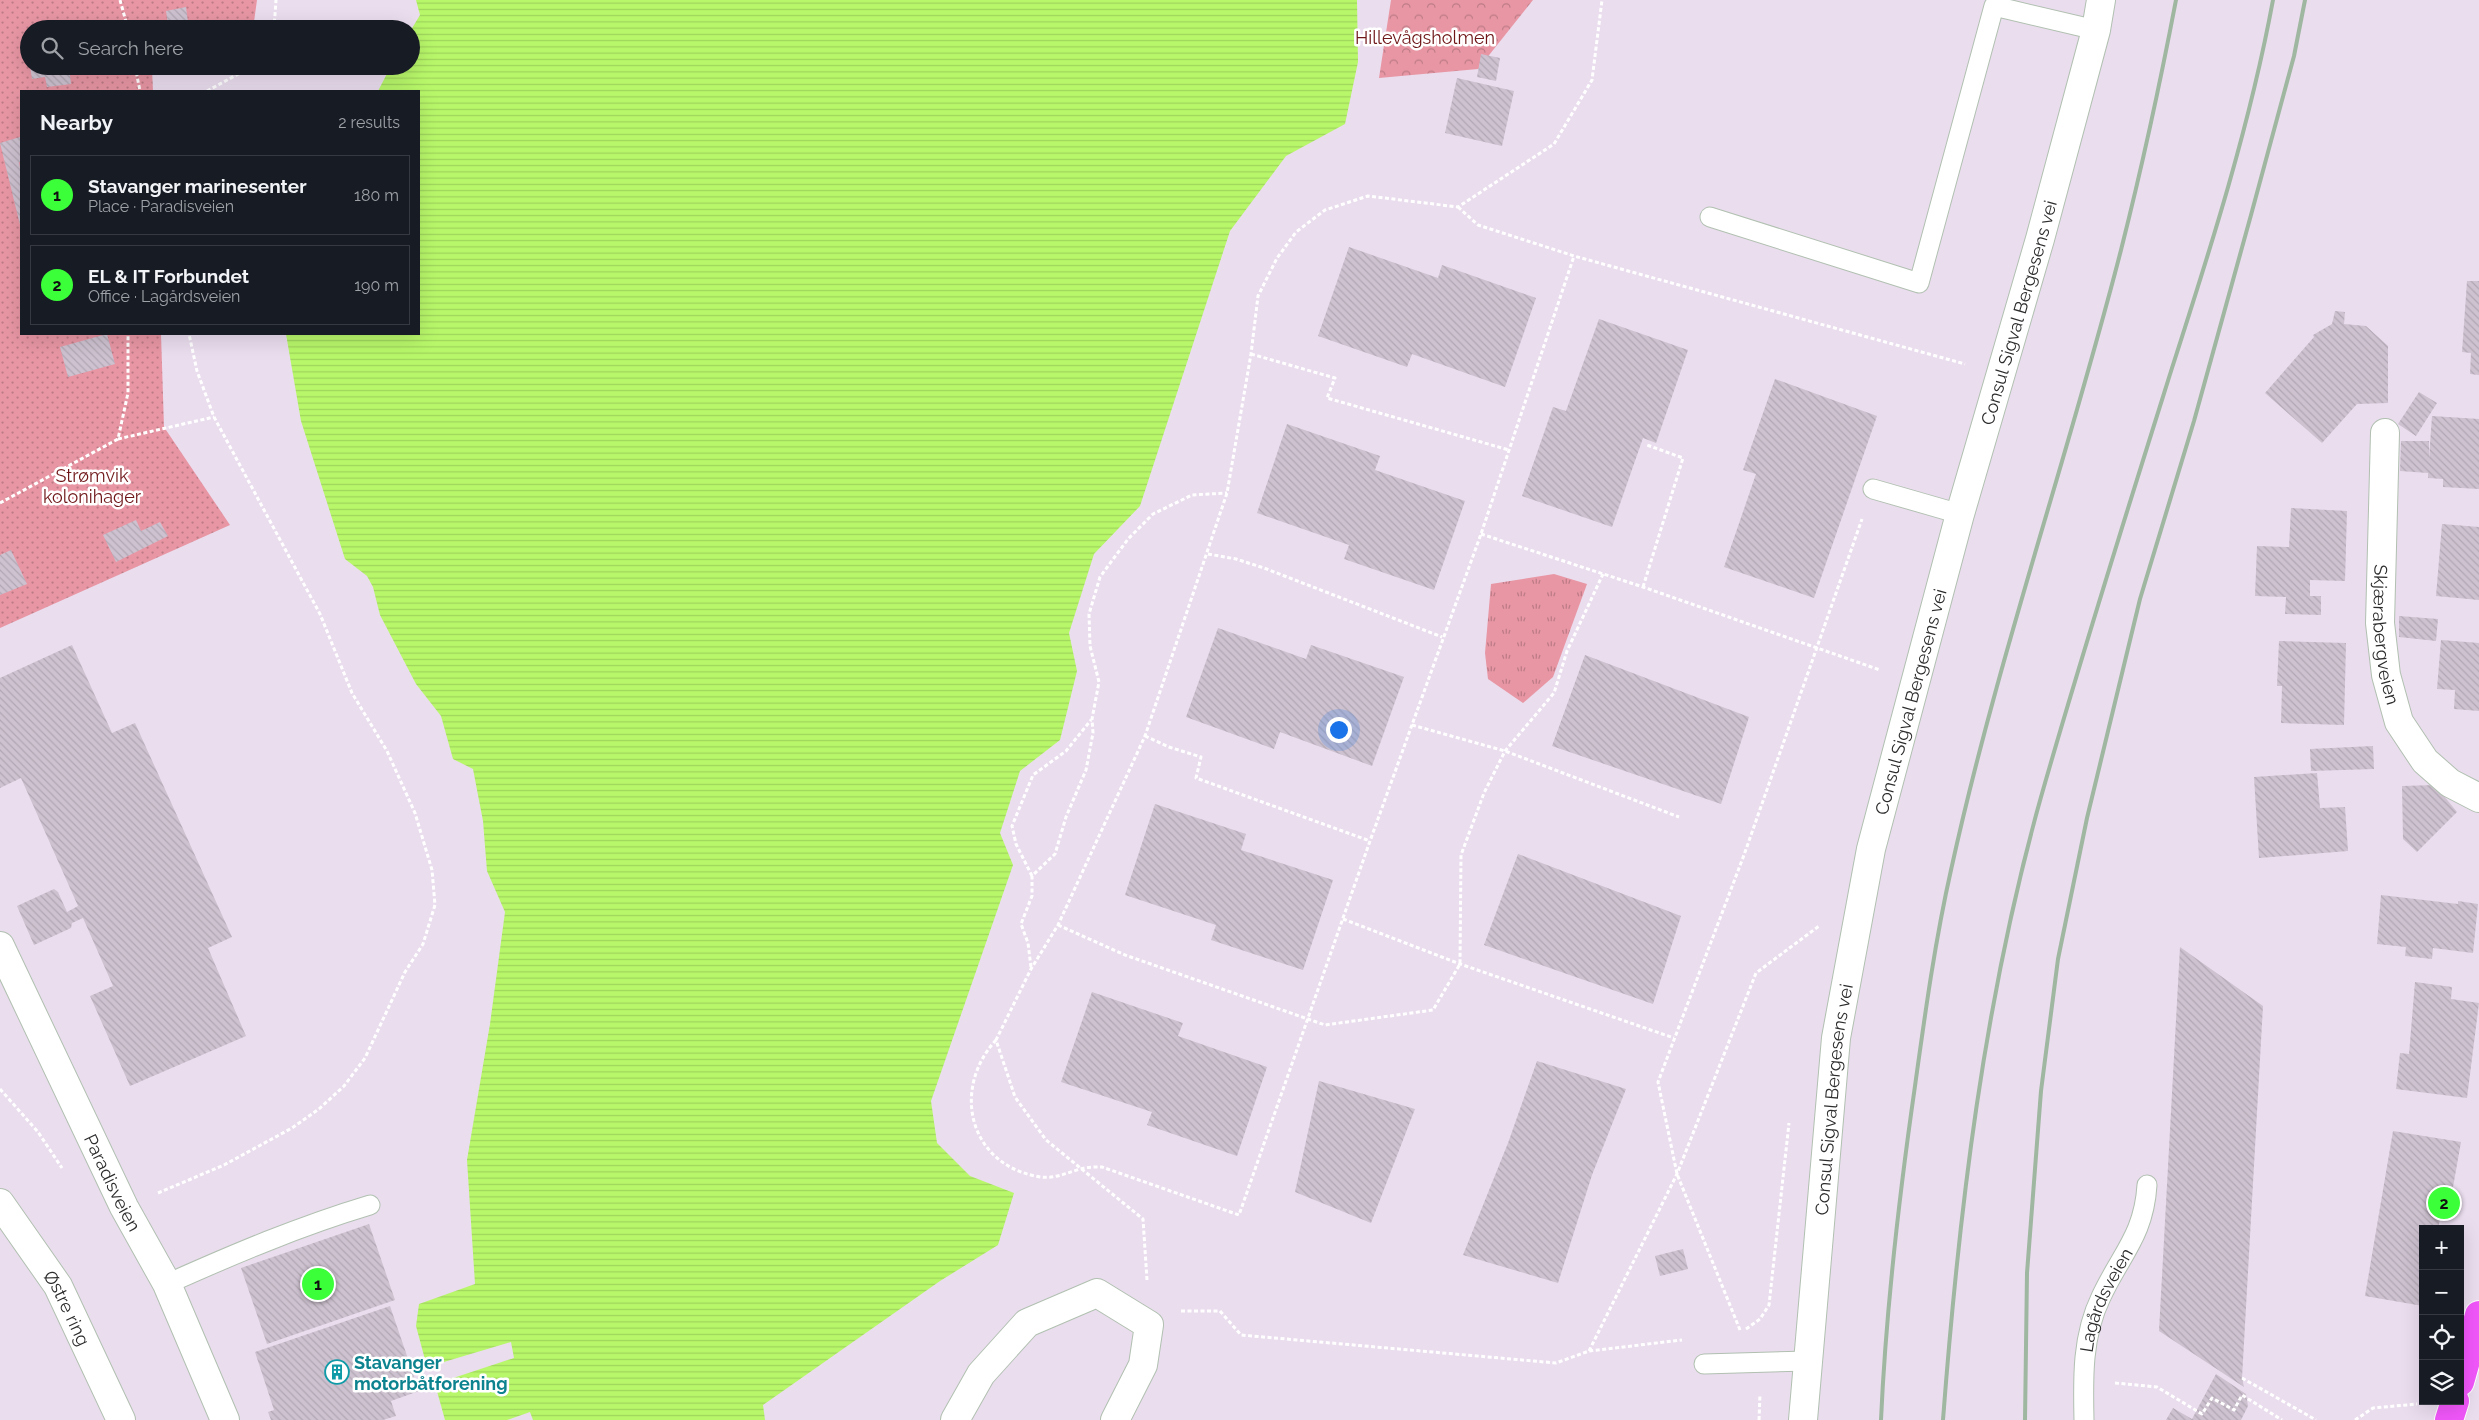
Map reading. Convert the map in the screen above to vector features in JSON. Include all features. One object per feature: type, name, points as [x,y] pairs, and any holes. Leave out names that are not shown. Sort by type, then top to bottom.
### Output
[{"type":"main road","points":[[2464,1368],[2479,1315]]},
{"type":"main road","points":[[2450,1420],[2454,1405]]},
{"type":"street","name":"Consul Sigval Bergesens vei","points":[[1803,1420],[1836,1038],[1872,850],[1960,514],[2040,239],[2096,30],[2101,0]]},
{"type":"street","name":"Skjærabergveien","points":[[2385,433],[2380,623],[2386,675],[2399,722],[2425,761],[2450,782],[2479,798]]},
{"type":"street","name":"Paradisveien","points":[[0,946],[124,1207],[167,1284],[225,1420]]},
{"type":"street","name":"Østre ring","points":[[0,1203],[58,1286],[121,1420]]},
{"type":"street","points":[[955,1420],[981,1374],[1027,1323],[1097,1293],[1149,1325],[1143,1365],[1114,1420]]},
{"type":"lane","points":[[1710,217],[1918,283],[1994,6],[2096,30]]},
{"type":"lane","points":[[1873,489],[1960,514]]},
{"type":"lane","name":"Lagårdsveien","points":[[2084,1420],[2083,1383],[2086,1339],[2100,1298],[2140,1226],[2146,1208],[2147,1185]]},
{"type":"lane","points":[[167,1284],[242,1250],[322,1220],[370,1205]]},
{"type":"lane","points":[[1704,1364],[1808,1361]]},
{"type":"path","points":[[120,0],[126,20]]},
{"type":"path","points":[[275,20],[276,0]]},
{"type":"path","points":[[1458,207],[1554,144],[1592,80],[1602,0]]},
{"type":"path","points":[[137,75],[140,90]]},
{"type":"path","points":[[209,90],[236,75]]},
{"type":"path","points":[[1574,256],[1481,534],[1442,637],[1239,1215],[1102,1167],[1081,1169],[1059,1177],[1037,1177],[1018,1172],[999,1162],[983,1145],[974,1125],[972,1102],[975,1074],[984,1054],[996,1040],[1031,969],[1058,925],[1145,736],[1208,554],[1227,493],[1251,354],[1258,296],[1273,266],[1296,232],[1325,210],[1368,196],[1458,207],[1478,225],[1574,256],[1968,365]]},
{"type":"path","points":[[118,439],[128,393],[128,335]]},
{"type":"path","points":[[124,1207],[224,1165],[292,1128],[319,1109],[344,1086],[366,1058],[405,972],[423,944],[434,906],[432,870],[415,813],[391,760],[352,693],[320,614],[214,417],[197,371],[189,335]]},
{"type":"path","points":[[1251,354],[1334,378],[1327,398],[1509,450]]},
{"type":"path","points":[[0,503],[118,439],[214,417]]},
{"type":"path","points":[[1643,587],[1683,458],[1647,445]]},
{"type":"path","points":[[1741,1333],[1677,1174],[1658,1082],[1744,855],[1873,489]]},
{"type":"path","points":[[1032,876],[1056,854],[1066,817],[1086,770],[1093,733],[1092,719],[1099,682],[1090,646],[1089,614],[1100,577],[1128,539],[1153,514],[1192,495],[1227,493]]},
{"type":"path","points":[[1481,534],[1643,587],[1882,670]]},
{"type":"path","points":[[1208,554],[1236,559],[1264,568],[1442,637]]},
{"type":"path","points":[[1058,925],[1125,955],[1326,1025],[1433,1010],[1460,964],[1461,854],[1484,792],[1505,751],[1554,693],[1567,651],[1604,574]]},
{"type":"path","points":[[1031,969],[1028,944],[1020,924],[1032,896],[1032,876],[1016,844],[1012,826],[1033,775],[1066,751],[1092,719]]},
{"type":"path","points":[[1412,725],[1505,751],[1679,817]]},
{"type":"path","points":[[1145,736],[1201,757],[1196,778],[1370,841]]},
{"type":"path","points":[[1343,919],[1460,964],[1674,1038]]},
{"type":"path","points":[[1589,1351],[1677,1174],[1756,973],[1822,924]]},
{"type":"path","points":[[996,1040],[1015,1097],[1046,1140],[1143,1219],[1149,1325]]},
{"type":"path","points":[[1183,1310],[1220,1311],[1241,1336],[1556,1363],[1589,1351],[1684,1340]]},
{"type":"path","points":[[1732,1334],[1741,1333],[1760,1319]]},
{"type":"path","points":[[2242,1378],[2316,1420]]},
{"type":"path","points":[[2083,1383],[2157,1387],[2202,1414],[2212,1398],[2234,1410],[2242,1395],[2282,1420]]},
{"type":"path","points":[[2356,1420],[2373,1408],[2417,1404]]},
{"type":"green space","name":"Strømvik kolonihager","points":[[0,0],[257,0],[254,20],[20,20],[20,75],[152,75],[153,90],[20,90],[20,335],[161,335],[164,427],[230,525],[0,628]]},
{"type":"green space","name":"Hillevågsholmen","points":[[1391,0],[1533,0],[1478,69],[1379,78]]},
{"type":"green space","points":[[1554,574],[1587,584],[1553,677],[1523,703],[1488,679],[1485,653],[1491,584]]},
{"type":"shaded area","points":[[416,0],[1357,0],[1358,62],[1345,124],[1286,156],[1230,231],[1140,506],[1094,554],[1069,633],[1077,671],[1060,740],[1020,771],[1000,833],[1013,865],[931,1101],[937,1143],[970,1176],[1014,1193],[998,1245],[940,1281],[763,1405],[765,1420],[533,1420],[530,1412],[507,1420],[445,1420],[435,1384],[514,1358],[511,1342],[427,1367],[416,1326],[419,1304],[475,1284],[467,1160],[490,1024],[505,912],[487,871],[483,821],[473,769],[453,759],[441,716],[416,684],[380,615],[373,587],[367,576],[345,559],[301,421],[286,335],[420,335],[420,90],[379,90],[386,75],[420,75],[420,20],[417,20],[420,15]]},
{"type":"building","points":[[186,7],[188,20],[167,20],[166,11]]},
{"type":"building","points":[[1481,54],[1500,58],[1496,81],[1477,77]]},
{"type":"building","points":[[31,75],[70,75],[71,84],[47,87],[45,77],[32,79]]},
{"type":"building","points":[[1457,78],[1514,91],[1502,146],[1445,133]]},
{"type":"building","points":[[20,137],[20,225],[0,143]]},
{"type":"building","points":[[1349,247],[1438,278],[1442,265],[1536,298],[1505,387],[1412,354],[1407,367],[1318,336]]},
{"type":"building","points":[[2467,281],[2479,281],[2479,375],[2470,374],[2471,353],[2462,352]]},
{"type":"building","points":[[2335,311],[2345,312],[2344,324],[2366,326],[2388,346],[2388,403],[2357,404],[2322,443],[2265,393],[2314,337],[2313,335],[2332,324]]},
{"type":"building","points":[[1599,319],[1688,350],[1656,443],[1643,438],[1612,527],[1522,496],[1553,407],[1566,411]]},
{"type":"building","points":[[107,335],[115,364],[68,377],[60,347]]},
{"type":"building","points":[[1775,379],[1877,416],[1814,598],[1724,567],[1756,474],[1743,470]]},
{"type":"building","points":[[2419,392],[2437,403],[2416,436],[2398,424]]},
{"type":"building","points":[[2432,416],[2479,419],[2479,489],[2443,487],[2443,479],[2428,478],[2428,473],[2400,471],[2401,441],[2429,441],[2429,459]]},
{"type":"building","points":[[1287,424],[1380,456],[1375,470],[1465,501],[1434,590],[1344,559],[1349,545],[1257,513]]},
{"type":"building","points":[[2291,508],[2347,511],[2345,581],[2310,580],[2310,596],[2321,596],[2321,615],[2285,614],[2286,597],[2255,596],[2257,546],[2289,547]]},
{"type":"building","points":[[136,520],[141,531],[160,522],[168,536],[116,562],[103,535]]},
{"type":"building","points":[[2442,524],[2479,527],[2479,600],[2436,596]]},
{"type":"building","points":[[11,550],[27,584],[0,595],[0,555]]},
{"type":"building","points":[[2399,616],[2438,619],[2436,641],[2399,637]]},
{"type":"building","points":[[1218,628],[1306,659],[1311,645],[1404,677],[1372,766],[1280,732],[1274,749],[1186,717]]},
{"type":"building","points":[[2441,640],[2479,643],[2479,711],[2454,709],[2455,690],[2437,689]]},
{"type":"building","points":[[2279,641],[2346,643],[2344,725],[2281,723],[2282,686],[2277,686]]},
{"type":"building","points":[[72,645],[112,733],[135,723],[232,937],[208,948],[246,1036],[130,1086],[90,996],[113,986],[83,918],[72,923],[71,928],[34,945],[17,906],[54,889],[58,892],[67,912],[78,906],[21,778],[0,788],[0,678]]},
{"type":"building","points":[[1585,655],[1749,717],[1721,804],[1552,746]]},
{"type":"building","points":[[2373,746],[2374,769],[2311,771],[2310,749]]},
{"type":"building","points":[[2317,773],[2320,808],[2345,807],[2348,851],[2259,858],[2254,777]]},
{"type":"building","points":[[2435,785],[2457,812],[2417,852],[2403,839],[2402,786]]},
{"type":"building","points":[[1155,804],[1246,834],[1241,850],[1333,880],[1303,970],[1211,940],[1216,925],[1125,895]]},
{"type":"building","points":[[1518,854],[1681,916],[1653,1004],[1484,945]]},
{"type":"building","points":[[2381,895],[2458,904],[2458,901],[2478,904],[2473,953],[2433,948],[2432,959],[2405,956],[2406,947],[2377,944]]},
{"type":"building","points":[[2180,947],[2263,1006],[2242,1378],[2244,1387],[2159,1331]]},
{"type":"building","points":[[2415,982],[2452,987],[2451,999],[2479,1003],[2467,1098],[2396,1089],[2400,1053],[2409,1054]]},
{"type":"building","points":[[1092,992],[1183,1023],[1178,1036],[1267,1067],[1237,1156],[1147,1125],[1152,1112],[1061,1082]]},
{"type":"building","points":[[1537,1061],[1626,1089],[1592,1175],[1558,1283],[1463,1255],[1508,1143]]},
{"type":"building","points":[[1319,1081],[1415,1109],[1371,1223],[1295,1192]]},
{"type":"building","points":[[2393,1131],[2461,1142],[2447,1221],[2440,1219],[2439,1225],[2419,1225],[2419,1305],[2365,1296]]},
{"type":"building","points":[[369,1224],[395,1300],[267,1344],[241,1268]]},
{"type":"building","points":[[1683,1249],[1688,1269],[1660,1276],[1655,1256]]},
{"type":"building","name":"Stavanger motorbåtforening","points":[[390,1306],[419,1391],[391,1401],[396,1416],[383,1420],[271,1420],[268,1412],[274,1410],[255,1352]]},
{"type":"building","points":[[2216,1374],[2246,1394],[2248,1406],[2241,1420],[2166,1420],[2173,1408],[2192,1419]]},
{"type":"railway","points":[[1881,1420],[1890,1294],[1904,1169],[1935,951],[1945,897],[1969,792],[2011,636],[2079,405],[2121,250],[2164,63],[2176,0]]},
{"type":"railway","points":[[1943,1420],[1957,1263],[1977,1106],[1989,1028],[2021,873],[2041,797],[2089,636],[2228,185],[2253,93],[2273,0]]},
{"type":"railway","points":[[2025,1420],[2027,1273],[2041,1091],[2058,959],[2087,818],[2140,599],[2194,421],[2251,215],[2294,56],[2305,0]]},
{"type":"place","name":"EL & IT Forbundet","points":[[2444,1203]]},
{"type":"place","name":"Stavanger marinesenter","points":[[318,1284]]},
{"type":"place","name":"Stavanger motorbåtforening","points":[[337,1372]]}]
